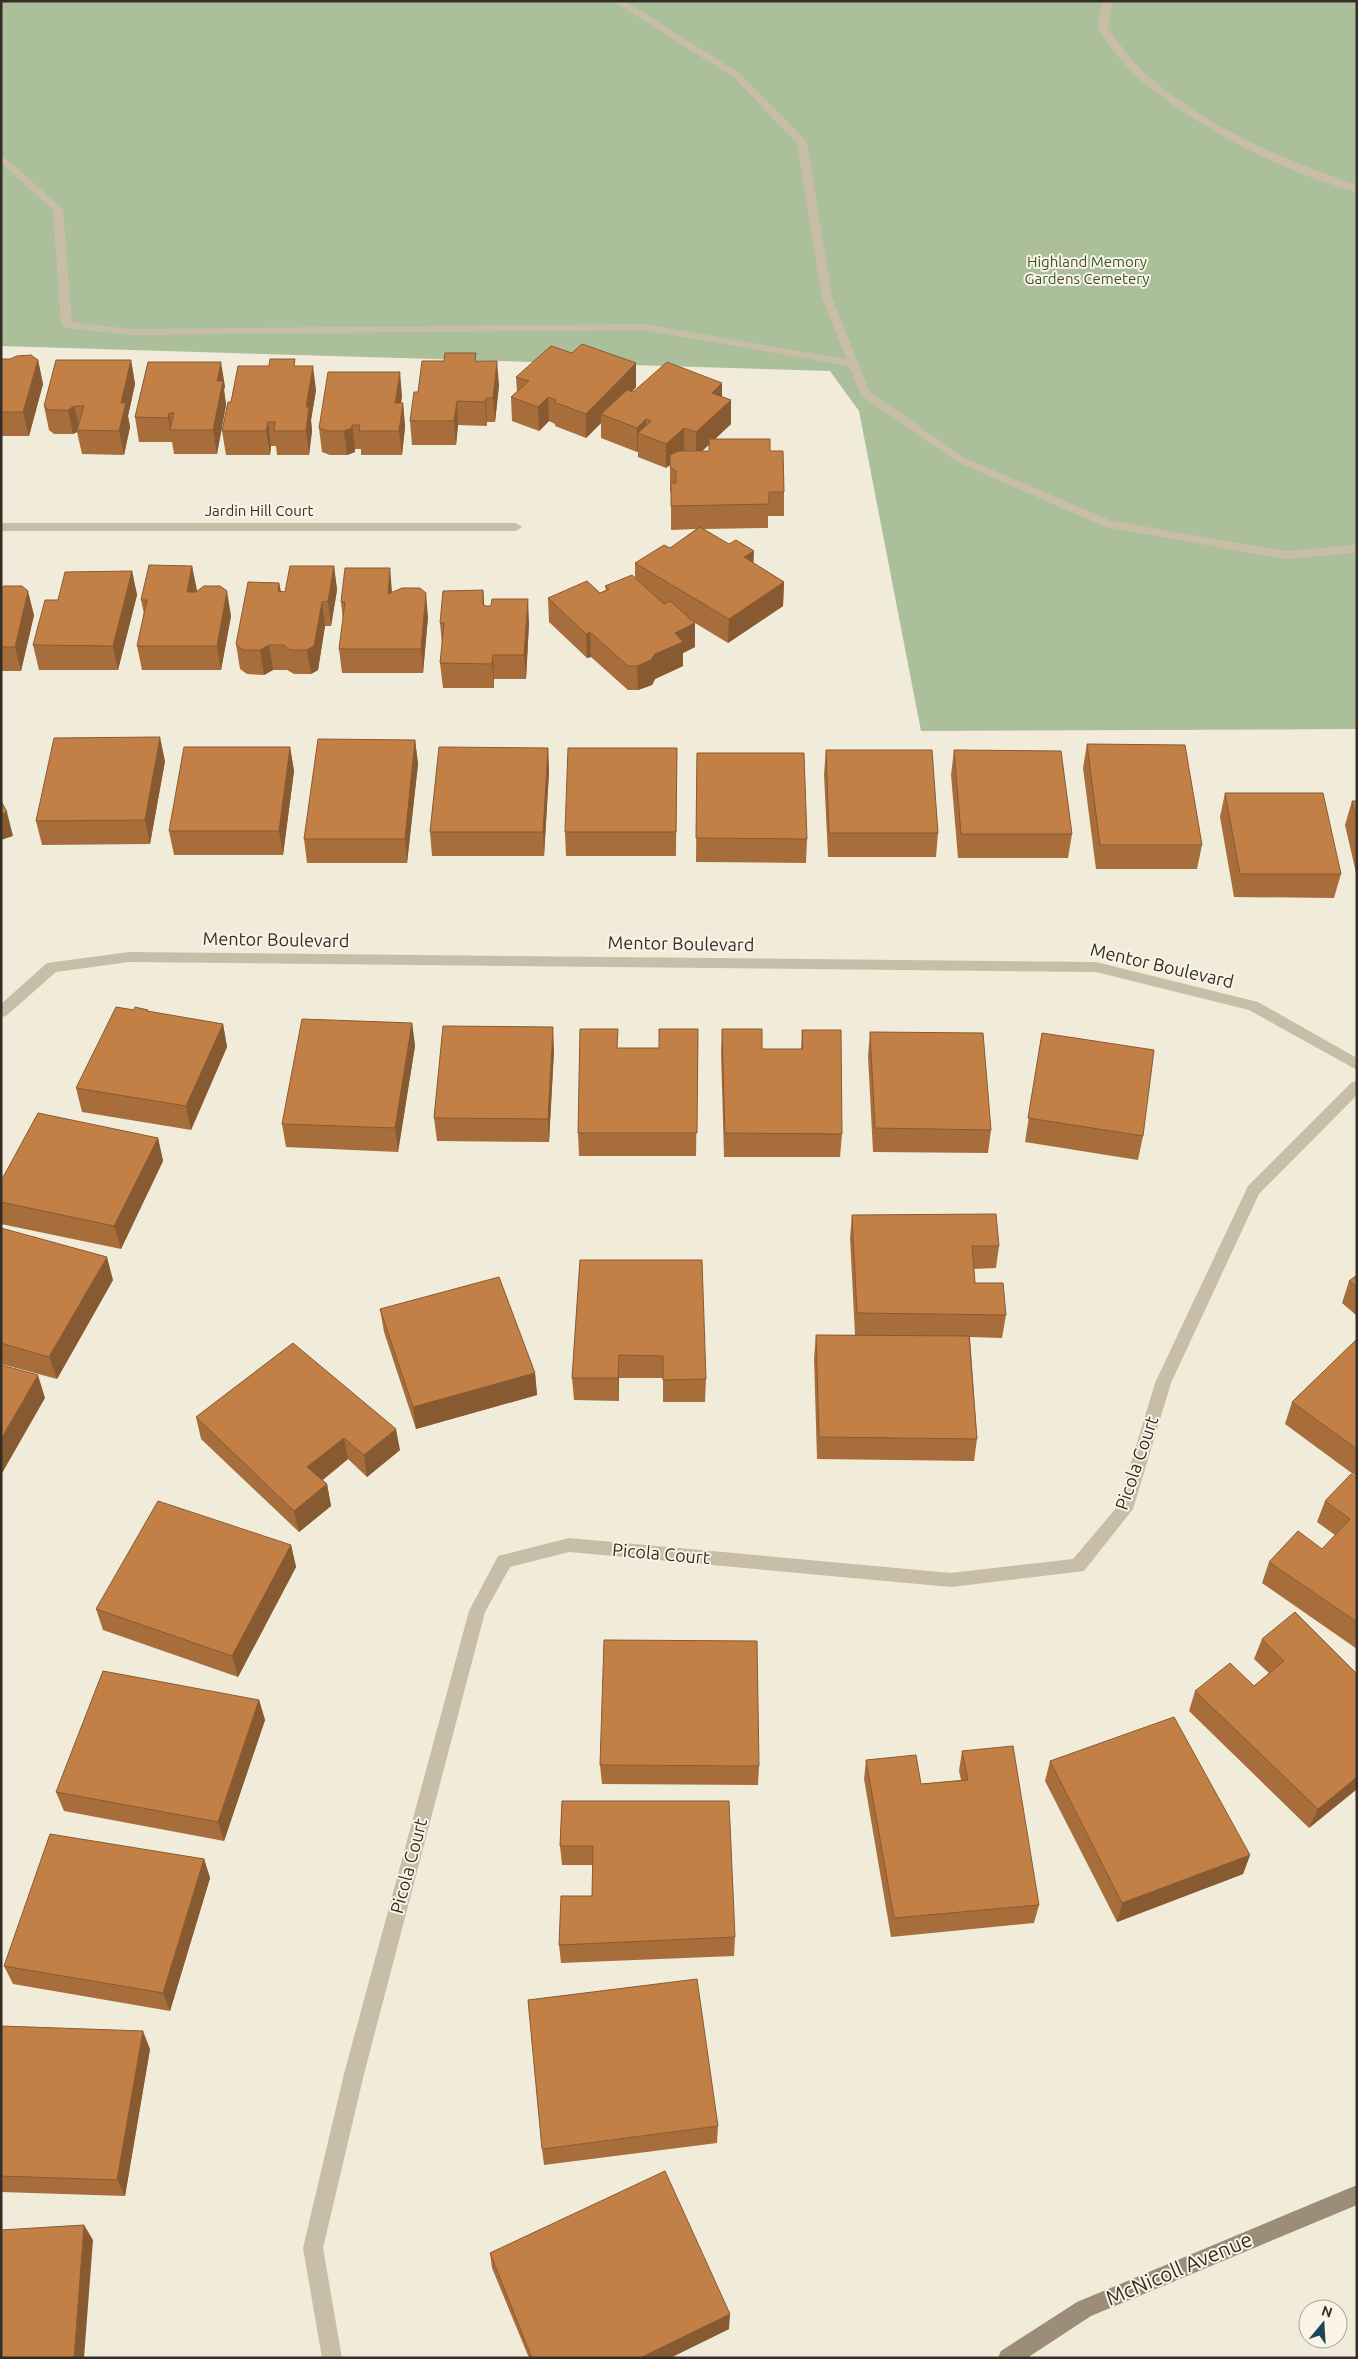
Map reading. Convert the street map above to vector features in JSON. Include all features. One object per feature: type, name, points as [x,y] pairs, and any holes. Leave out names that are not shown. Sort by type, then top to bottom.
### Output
[{"type":"street","points":[[618,1],[736,75],[802,142],[827,297],[865,394],[961,460],[1109,524],[1285,555],[1357,549]]},
{"type":"street","points":[[1106,1],[1104,29],[1141,74],[1210,124],[1314,175],[1357,189]]},
{"type":"street","points":[[1,157],[58,209],[67,325],[130,332],[643,327],[854,364]]},
{"type":"street","name":"Jardin Hill Court","points":[[1,527],[516,527]]},
{"type":"street","name":"Mentor Boulevard","points":[[1,1012],[52,967],[129,957],[1096,967],[1253,1006],[1357,1065]]},
{"type":"street","name":"Picola Court","points":[[332,2358],[313,2248],[354,2074],[477,1611],[504,1561],[569,1545],[951,1580],[1078,1566],[1125,1510],[1163,1382],[1253,1190],[1357,1086]]},
{"type":"street","name":"McNicoll Avenue","points":[[1008,2358],[1084,2309],[1357,2195]]},
{"type":"green space","name":"Highland Memory Gardens Cemetery","points":[[1,1],[1357,1],[1357,729],[921,731],[859,411],[830,371],[1,346]]},
{"type":"building","points":[[582,344],[636,363],[586,414],[554,402],[556,400],[548,397],[538,407],[511,397],[529,381],[516,377],[551,346],[572,353]]},
{"type":"building","points":[[445,353],[476,353],[475,361],[497,361],[493,398],[486,398],[485,402],[457,401],[454,421],[410,421],[414,392],[418,392],[422,361],[444,361]]},
{"type":"building","points":[[31,355],[38,360],[23,412],[1,412],[1,359]]},
{"type":"building","points":[[270,359],[295,359],[294,366],[313,366],[306,407],[309,407],[306,431],[274,431],[275,422],[268,422],[266,431],[222,431],[228,402],[231,402],[238,366],[269,366]]},
{"type":"building","points":[[56,360],[131,360],[121,403],[126,403],[119,431],[77,430],[84,406],[74,406],[68,410],[49,410],[44,406]]},
{"type":"building","points":[[148,362],[221,362],[217,381],[223,381],[213,430],[170,430],[174,413],[169,413],[168,418],[135,417]]},
{"type":"building","points":[[667,362],[722,383],[712,393],[731,400],[696,432],[684,428],[666,444],[638,433],[651,421],[646,419],[637,428],[601,414],[627,390],[633,392]]},
{"type":"building","points":[[328,372],[400,372],[395,403],[403,403],[399,431],[359,431],[360,425],[352,425],[352,428],[344,431],[327,431],[319,428]]},
{"type":"building","points":[[709,439],[770,439],[770,451],[783,451],[784,492],[769,492],[769,504],[671,506],[671,483],[676,483],[676,471],[670,467],[670,455],[679,451],[709,451]]},
{"type":"building","points":[[700,527],[729,544],[736,540],[754,551],[744,557],[784,582],[729,619],[635,563],[664,545],[670,548]]},
{"type":"building","points":[[149,565],[192,566],[187,592],[196,592],[204,586],[220,586],[227,591],[217,646],[137,646],[147,600],[141,600]]},
{"type":"building","points":[[290,566],[334,566],[328,601],[322,602],[314,646],[307,650],[290,650],[284,645],[269,645],[260,650],[243,650],[236,644],[248,582],[279,583],[278,591],[285,592]]},
{"type":"building","points":[[345,568],[390,568],[388,594],[402,588],[420,588],[426,593],[421,649],[339,649],[345,602],[341,602]]},
{"type":"building","points":[[132,571],[113,646],[33,645],[45,600],[58,600],[65,572]]},
{"type":"building","points":[[632,575],[664,604],[670,601],[695,623],[675,633],[683,642],[655,654],[651,660],[637,666],[628,666],[590,632],[586,634],[548,598],[587,581],[600,593],[609,589],[605,586]]},
{"type":"building","points":[[4,586],[22,586],[28,591],[15,647],[1,647],[1,588]]},
{"type":"building","points":[[483,590],[483,605],[486,606],[491,606],[492,599],[528,599],[524,655],[493,655],[492,664],[440,663],[444,623],[440,623],[443,591]]},
{"type":"building","points":[[160,737],[145,820],[36,821],[54,738]]},
{"type":"building","points":[[318,739],[415,740],[405,839],[304,839]]},
{"type":"building","points":[[1087,744],[1185,745],[1202,845],[1100,845]]},
{"type":"building","points":[[184,747],[290,747],[279,831],[169,831]]},
{"type":"building","points":[[439,747],[548,748],[543,832],[430,832]]},
{"type":"building","points":[[568,748],[677,748],[676,832],[565,832]]},
{"type":"building","points":[[826,750],[932,750],[938,833],[829,833]]},
{"type":"building","points":[[954,750],[1061,751],[1072,834],[961,834]]},
{"type":"building","points":[[697,753],[804,753],[807,839],[696,838]]},
{"type":"building","points":[[1225,793],[1323,793],[1341,874],[1240,874]]},
{"type":"building","points":[[1,801],[7,812],[1,814]]},
{"type":"building","points":[[1352,801],[1357,801],[1357,823]]},
{"type":"building","points":[[116,1007],[134,1010],[135,1007],[147,1011],[223,1024],[186,1106],[76,1088]]},
{"type":"building","points":[[302,1019],[412,1023],[395,1128],[282,1124]]},
{"type":"building","points":[[443,1026],[553,1027],[548,1119],[434,1118]]},
{"type":"building","points":[[580,1029],[618,1029],[617,1048],[659,1048],[659,1029],[698,1029],[697,1133],[578,1133]]},
{"type":"building","points":[[722,1029],[762,1029],[762,1049],[803,1049],[802,1030],[841,1030],[842,1134],[725,1133]]},
{"type":"building","points":[[870,1032],[983,1033],[991,1130],[875,1128]]},
{"type":"building","points":[[1042,1033],[1154,1050],[1143,1136],[1028,1118]]},
{"type":"building","points":[[38,1113],[158,1138],[114,1226],[1,1202],[1,1181]]},
{"type":"building","points":[[996,1214],[999,1246],[972,1246],[975,1283],[1003,1283],[1006,1315],[857,1313],[852,1215]]},
{"type":"building","points":[[1,1228],[107,1257],[49,1357],[1,1343]]},
{"type":"building","points":[[580,1260],[702,1260],[706,1379],[663,1380],[663,1356],[619,1355],[618,1378],[572,1378]]},
{"type":"building","points":[[1357,1275],[1357,1287],[1349,1281]]},
{"type":"building","points":[[499,1277],[535,1373],[413,1407],[380,1309]]},
{"type":"building","points":[[816,1335],[969,1336],[977,1439],[819,1437]]},
{"type":"building","points":[[1357,1339],[1357,1449],[1292,1402]]},
{"type":"building","points":[[293,1343],[396,1429],[364,1455],[344,1438],[307,1467],[327,1484],[294,1511],[196,1417]]},
{"type":"building","points":[[1,1365],[38,1375],[1,1439]]},
{"type":"building","points":[[1351,1474],[1357,1478],[1357,1622],[1269,1562],[1298,1531],[1322,1549],[1350,1519],[1325,1501]]},
{"type":"building","points":[[158,1501],[291,1545],[232,1656],[96,1609]]},
{"type":"building","points":[[1295,1612],[1357,1674],[1357,1777],[1318,1809],[1195,1691],[1230,1663],[1254,1686],[1284,1661],[1262,1639]]},
{"type":"building","points":[[604,1640],[757,1641],[759,1766],[600,1765]]},
{"type":"building","points":[[103,1671],[259,1700],[218,1822],[56,1792]]},
{"type":"building","points":[[1174,1717],[1250,1855],[1122,1903],[1050,1761]]},
{"type":"building","points":[[1013,1746],[1039,1905],[894,1918],[866,1760],[916,1755],[921,1784],[968,1780],[962,1751]]},
{"type":"building","points":[[562,1801],[729,1801],[735,1937],[559,1945],[561,1896],[592,1896],[593,1846],[560,1846]]},
{"type":"building","points":[[50,1834],[204,1859],[163,1993],[4,1966]]},
{"type":"building","points":[[697,1979],[718,2126],[542,2149],[528,2000]]},
{"type":"building","points":[[1,2026],[143,2031],[117,2180],[1,2176]]},
{"type":"building","points":[[665,2171],[730,2314],[640,2358],[532,2358],[490,2253]]},
{"type":"building","points":[[84,2225],[74,2358],[1,2358],[1,2230]]}]
